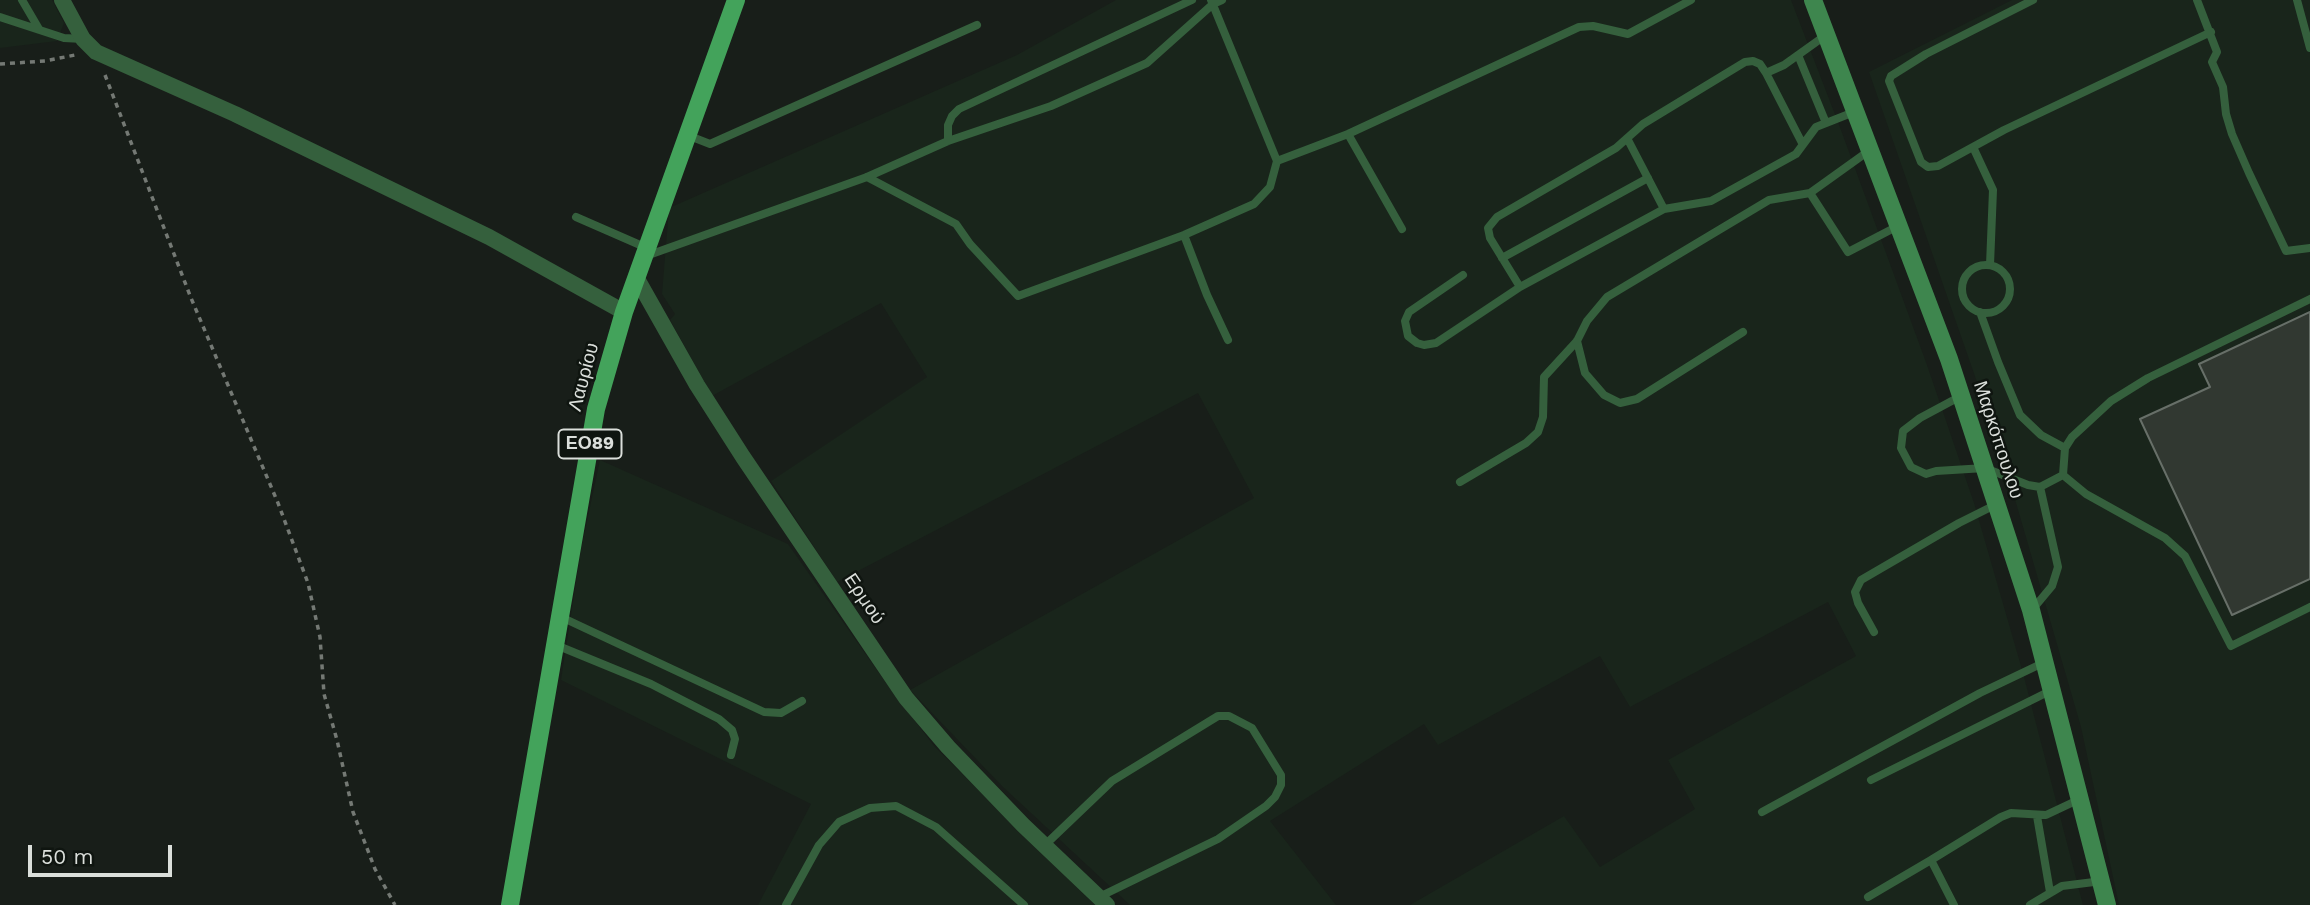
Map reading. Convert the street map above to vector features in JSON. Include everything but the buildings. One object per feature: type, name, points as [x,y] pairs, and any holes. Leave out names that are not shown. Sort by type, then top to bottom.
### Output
[{"type":"main road","name":"Λαυρίου","points":[[510,905],[596,409],[624,312],[736,0]]},
{"type":"main road","name":"Μαρκόπουλου","points":[[1813,0],[1961,396],[1997,504],[2031,610],[2107,905]]},
{"type":"street","points":[[62,0],[83,39],[96,51],[235,114],[477,231],[624,312]]},
{"type":"street","name":"Ερμού","points":[[636,277],[697,385],[743,457],[905,698],[947,747],[1103,901]]},
{"type":"lane","points":[[22,0],[39,29]]},
{"type":"lane","points":[[948,141],[947,125],[959,109],[1192,0]]},
{"type":"lane","points":[[576,217],[645,252],[867,177],[948,141],[1051,106],[1147,63],[1212,2],[1222,0]]},
{"type":"lane","points":[[1277,161],[1348,134],[1579,27],[1593,26],[1628,34],[1690,0]]},
{"type":"lane","points":[[2033,0],[1926,54],[1891,76],[1889,81],[1921,162],[1928,167],[1938,166],[2121,73],[2211,32]]},
{"type":"lane","points":[[2197,0],[2217,52],[2212,62],[2223,88],[2226,114],[2249,173],[2286,251],[2310,248]]},
{"type":"lane","points":[[2297,0],[2310,48]]},
{"type":"lane","points":[[867,177],[956,224],[970,244],[1018,296],[1184,235],[1254,204],[1270,187],[1277,161],[1212,2]]},
{"type":"lane","points":[[0,17],[64,38],[83,39]]},
{"type":"lane","points":[[687,135],[710,144],[977,25]]},
{"type":"lane","points":[[1766,74],[1784,65],[1826,35]]},
{"type":"lane","points":[[1798,55],[1826,123]]},
{"type":"lane","points":[[1520,287],[1490,237],[1488,228],[1497,217],[1616,148],[1643,124],[1745,62],[1760,64],[1802,143]]},
{"type":"lane","points":[[1463,275],[1409,312],[1405,321],[1408,336],[1424,345],[1436,342],[1520,287],[1664,209],[1711,201],[1796,154],[1816,127],[1855,112]]},
{"type":"lane","points":[[1348,134],[1402,229]]},
{"type":"lane","points":[[1627,138],[1664,209]]},
{"type":"lane","points":[[1973,146],[1993,190],[1990,265]]},
{"type":"lane","points":[[1460,482],[1526,443],[1538,432],[1543,417],[1544,377],[1577,341],[1587,321],[1607,297],[1769,200],[1810,193],[1870,150]]},
{"type":"lane","points":[[1502,258],[1648,178]]},
{"type":"lane","points":[[1810,193],[1848,252],[1898,226]]},
{"type":"lane","points":[[1184,235],[1228,340]]},
{"type":"lane","points":[[1980,312],[1996,311],[2008,301],[2008,278],[1997,267],[1990,265],[1974,268],[1968,273],[1962,288],[1967,303],[1980,312],[2020,415],[2040,435],[2065,448]]},
{"type":"lane","points":[[2063,475],[2065,448],[2072,437],[2111,401],[2148,378],[2310,299]]},
{"type":"lane","points":[[1577,341],[1585,373],[1604,395],[1620,402],[1637,399],[1743,332]]},
{"type":"lane","points":[[1961,396],[1920,418],[1903,431],[1901,448],[1911,467],[1926,474],[1985,468],[2040,487],[2063,475]]},
{"type":"lane","points":[[2063,475],[2086,494],[2165,538],[2185,556],[2231,646],[2310,607]]},
{"type":"lane","points":[[2031,610],[2052,586],[2058,567],[2040,487]]},
{"type":"lane","points":[[1874,632],[1857,603],[1855,592],[1861,580],[1997,504]]},
{"type":"lane","points":[[561,617],[764,712],[781,713],[802,701]]},
{"type":"lane","points":[[556,645],[651,684],[719,719],[732,730],[735,739],[731,755]]},
{"type":"lane","points":[[1762,812],[1980,693],[2045,662]]},
{"type":"lane","points":[[1871,780],[2052,690]]},
{"type":"lane","points":[[1045,845],[1112,781],[1218,716],[1229,716],[1252,727],[1281,775],[1281,785],[1275,797],[1218,839],[1103,901]]},
{"type":"lane","points":[[1868,897],[2001,817],[2011,813],[2046,815],[2080,799]]},
{"type":"lane","points":[[786,905],[819,845],[839,822],[870,808],[896,806],[936,827],[1024,905]]},
{"type":"lane","points":[[2037,816],[2050,892]]},
{"type":"lane","points":[[1931,860],[1951,904]]},
{"type":"lane","points":[[2030,905],[2062,886],[2102,881]]},
{"type":"path","points":[[0,64],[45,61],[96,51],[191,298],[278,503],[308,583],[320,637],[324,694],[353,812],[375,869],[395,905]]},
{"type":"shaded area","points":[[0,0],[52,0],[64,23],[57,41],[0,48]]},
{"type":"shaded area","points":[[1116,0],[1791,0],[1927,365],[1974,503],[2023,673],[2083,905],[1410,905],[1564,816],[1600,867],[1695,809],[1668,760],[1856,656],[1828,602],[1630,707],[1600,656],[1438,745],[1424,724],[1270,821],[1336,905],[1130,905],[1003,787],[910,690],[1254,498],[1198,393],[837,582],[771,481],[927,377],[881,303],[712,396],[670,320],[675,314],[662,294],[669,208],[1017,55]]},
{"type":"shaded area","points":[[2012,0],[2310,0],[2310,905],[2119,905],[2081,727],[2001,451],[1869,72]]},
{"type":"shaded area","points":[[600,460],[788,544],[934,746],[1095,905],[758,905],[811,804],[561,680],[581,549]]}]
